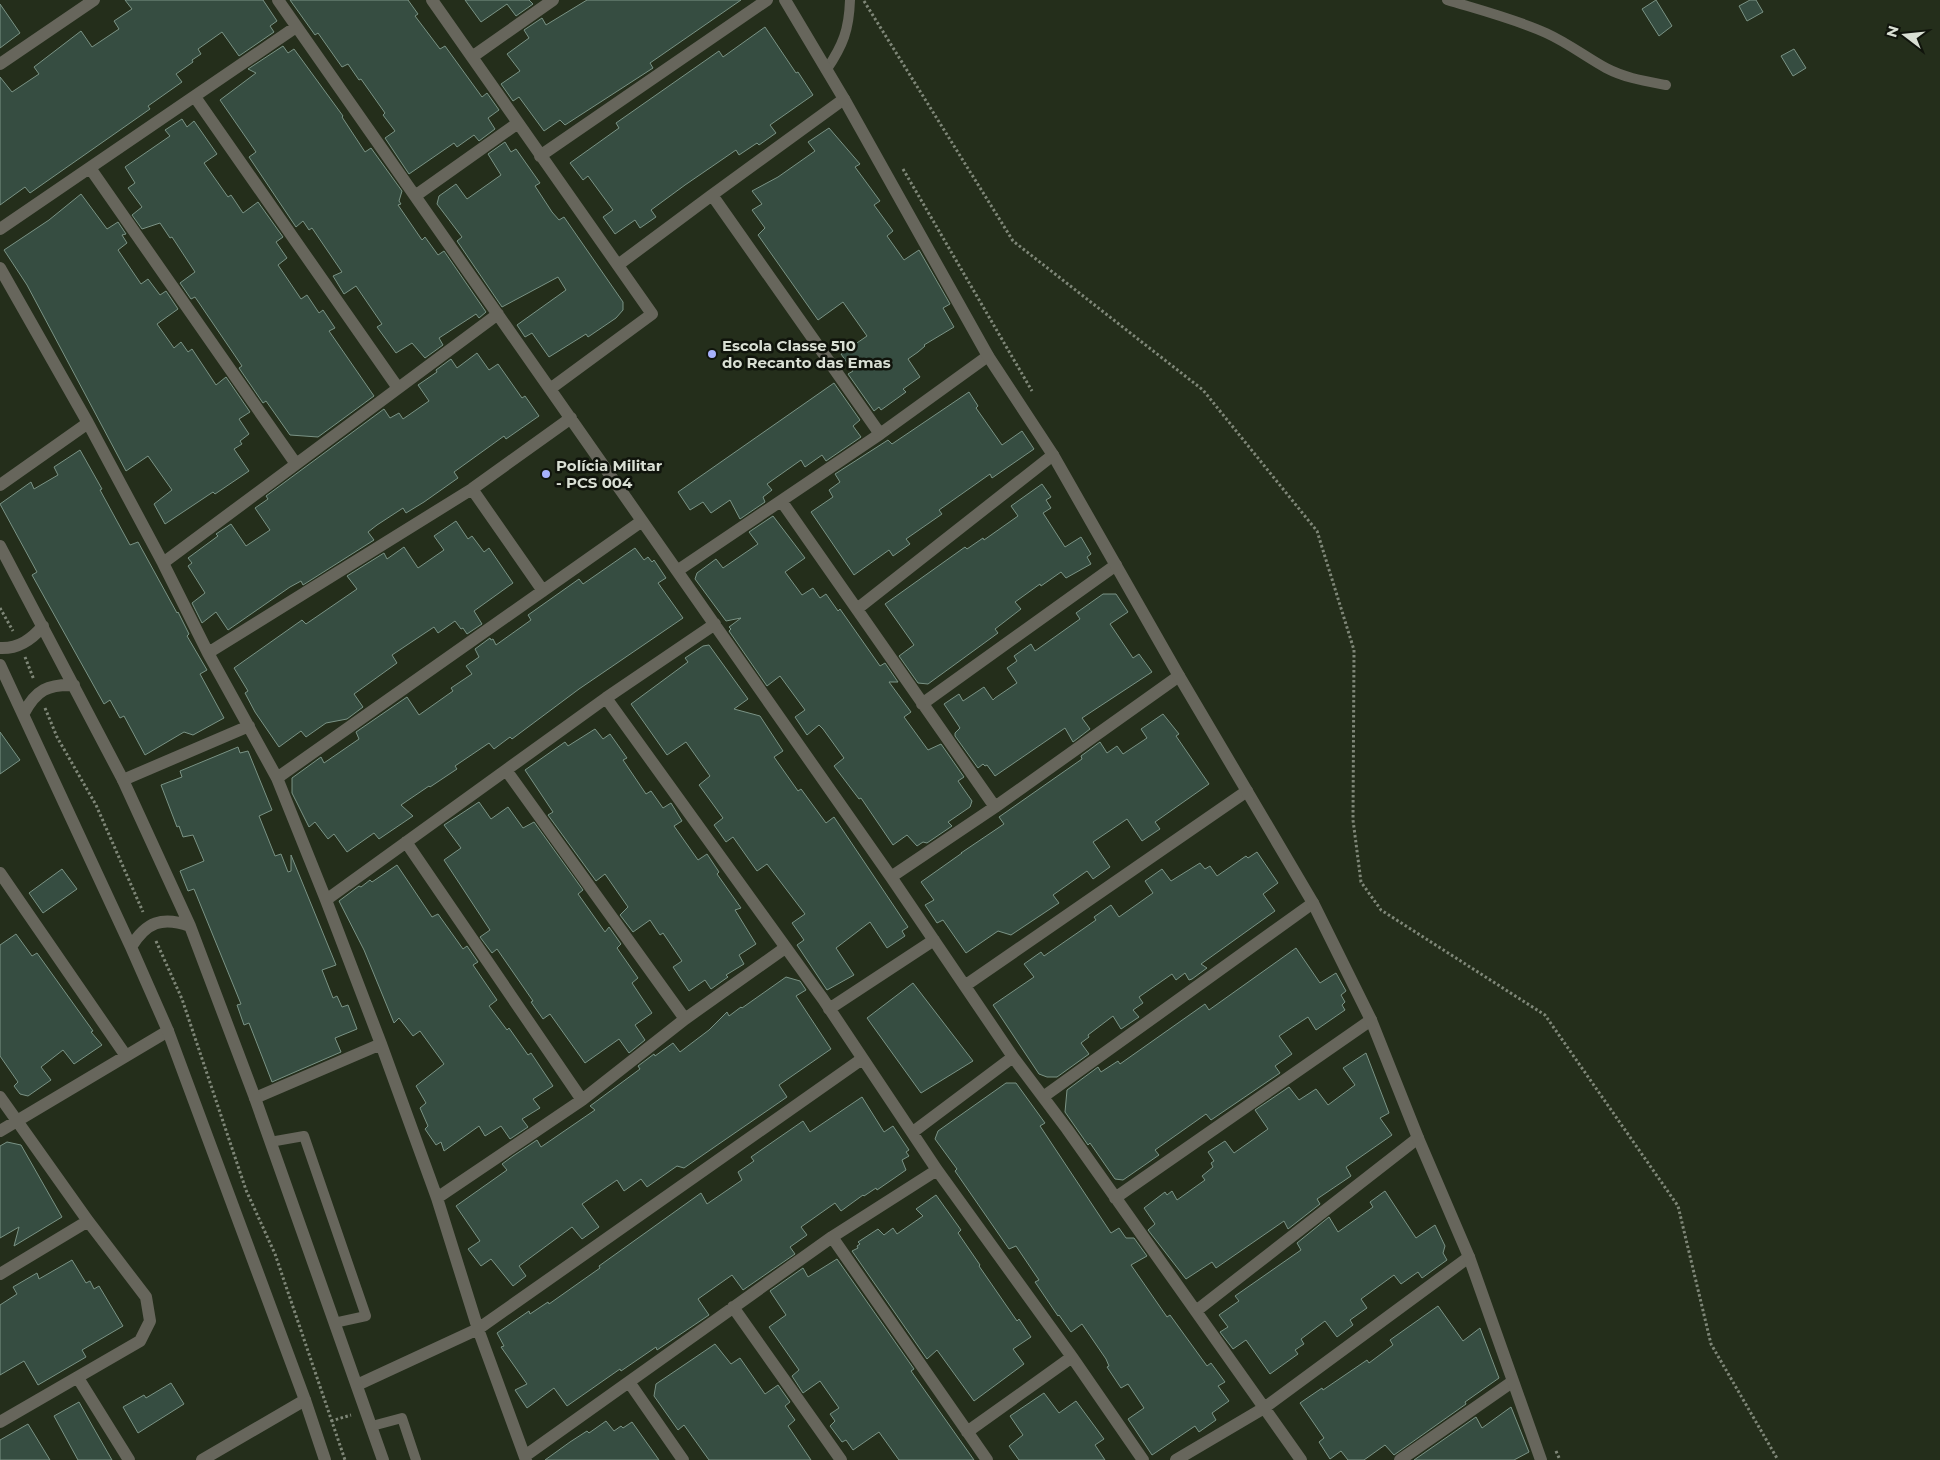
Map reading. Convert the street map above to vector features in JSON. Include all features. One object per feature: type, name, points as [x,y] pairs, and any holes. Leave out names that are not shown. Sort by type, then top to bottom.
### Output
[{"type":"street","points":[[0,64],[94,0]]},
{"type":"street","points":[[278,0],[892,877],[1013,1056],[1301,1460]]},
{"type":"street","points":[[432,0],[652,314],[550,389]]},
{"type":"street","points":[[472,57],[552,0]]},
{"type":"street","points":[[540,156],[767,0]]},
{"type":"street","points":[[785,0],[827,69],[988,356],[1053,455],[1246,791],[1313,903],[1371,1020],[1418,1138],[1469,1256],[1541,1460]]},
{"type":"street","points":[[0,229],[296,27]]},
{"type":"street","points":[[195,97],[398,388]]},
{"type":"street","points":[[618,265],[844,99]]},
{"type":"street","points":[[415,196],[518,123]]},
{"type":"street","points":[[90,168],[296,464]]},
{"type":"street","points":[[712,195],[880,434]]},
{"type":"street","points":[[0,268],[88,423],[163,563],[208,653],[277,778],[381,1044],[437,1198],[478,1329],[526,1458],[832,1237],[936,1170]]},
{"type":"street","points":[[163,563],[498,314]]},
{"type":"street","points":[[677,571],[782,502],[988,356]]},
{"type":"street","points":[[208,653],[472,489],[570,418]]},
{"type":"street","points":[[0,485],[88,423]]},
{"type":"street","points":[[857,609],[1053,455]]},
{"type":"street","points":[[472,489],[543,591]]},
{"type":"street","points":[[782,502],[995,807]]},
{"type":"street","points":[[277,778],[642,521]]},
{"type":"street","points":[[0,546],[123,780],[190,926],[270,1142],[383,1460]]},
{"type":"street","points":[[922,704],[1116,565]]},
{"type":"street","points":[[326,900],[606,698],[715,624]]},
{"type":"street","points":[[0,648],[20,645],[33,637],[43,626]]},
{"type":"street","points":[[0,665],[24,713],[168,1031],[306,1400],[325,1460]]},
{"type":"street","points":[[892,877],[995,807],[1180,676]]},
{"type":"street","points":[[24,713],[30,702],[49,687],[60,684],[74,685]]},
{"type":"street","points":[[606,698],[829,1009],[913,1132],[936,1170],[1072,1357],[1143,1460]]},
{"type":"street","points":[[123,780],[248,726]]},
{"type":"street","points":[[506,770],[685,1019]]},
{"type":"street","points":[[966,985],[1246,791]]},
{"type":"street","points":[[406,842],[582,1100]]},
{"type":"street","points":[[0,873],[126,1056]]},
{"type":"street","points":[[1043,1097],[1313,903]]},
{"type":"street","points":[[131,947],[139,935],[156,923],[177,921],[190,926]]},
{"type":"street","points":[[829,1009],[934,940]]},
{"type":"street","points":[[437,1198],[582,1100],[685,1019],[785,948]]},
{"type":"street","points":[[1115,1198],[1371,1020]]},
{"type":"street","points":[[0,1131],[168,1031]]},
{"type":"street","points":[[254,1098],[381,1044]]},
{"type":"street","points":[[913,1132],[1013,1056]]},
{"type":"street","points":[[357,1385],[478,1329],[862,1059]]},
{"type":"street","points":[[0,1098],[88,1221],[146,1297],[150,1321],[140,1341],[0,1422]]},
{"type":"street","points":[[1196,1311],[1418,1138]]},
{"type":"street","points":[[0,1274],[88,1221]]},
{"type":"street","points":[[832,1237],[987,1460]]},
{"type":"street","points":[[1176,1460],[1264,1408],[1469,1256]]},
{"type":"street","points":[[733,1307],[841,1460]]},
{"type":"street","points":[[967,1432],[1072,1357]]},
{"type":"street","points":[[78,1378],[129,1460]]},
{"type":"street","points":[[629,1382],[683,1460]]},
{"type":"street","points":[[1400,1460],[1512,1382]]},
{"type":"street","points":[[202,1460],[306,1400]]},
{"type":"lane","points":[[827,69],[844,41],[850,0]]},
{"type":"lane","points":[[1447,0],[1544,32],[1563,41],[1606,68],[1636,80],[1666,85]]},
{"type":"lane","points":[[270,1142],[304,1136],[366,1316],[334,1323]]},
{"type":"lane","points":[[372,1426],[402,1418],[416,1460]]},
{"type":"path","points":[[864,0],[1013,241],[1203,390],[1317,531],[1354,650],[1353,820],[1361,882],[1381,910],[1545,1015],[1678,1206],[1711,1344],[1778,1460]]},
{"type":"path","points":[[314,1428],[366,1411]]},
{"type":"building","points":[[125,0],[263,0],[277,21],[270,26],[274,32],[239,56],[222,32],[198,49],[201,54],[176,74],[182,82],[148,106],[150,109],[30,193],[25,187],[0,205],[0,77],[12,92],[39,74],[34,67],[81,31],[92,47],[119,29],[114,21],[132,9]]},
{"type":"building","points":[[290,0],[408,0],[418,14],[415,16],[440,49],[445,46],[482,97],[487,93],[499,110],[488,118],[495,129],[479,141],[474,135],[457,147],[454,143],[409,174],[385,138],[395,131],[383,115],[385,113],[361,79],[359,80],[348,64],[342,67],[318,33],[315,35]]},
{"type":"building","points":[[465,0],[529,0],[533,4],[516,16],[507,4],[481,22]]},
{"type":"building","points":[[587,0],[741,0],[650,63],[653,68],[565,125],[560,120],[544,131],[519,97],[513,101],[501,84],[520,71],[507,54],[529,38],[524,30],[542,18],[546,25]]},
{"type":"building","points":[[1656,0],[1672,26],[1659,36],[1642,9]]},
{"type":"building","points":[[1750,0],[1756,0],[1763,12],[1747,21],[1739,6]]},
{"type":"building","points":[[0,4],[20,33],[0,48]]},
{"type":"building","points":[[765,27],[813,95],[770,125],[776,133],[759,145],[757,143],[739,155],[736,150],[685,185],[651,210],[656,217],[640,228],[635,220],[615,234],[603,217],[613,210],[588,176],[583,180],[570,163],[619,128],[616,123],[719,51],[723,57]]},
{"type":"building","points":[[283,46],[288,53],[294,49],[343,116],[365,152],[371,148],[402,191],[399,201],[401,204],[398,205],[422,240],[425,237],[438,255],[444,251],[486,312],[479,318],[476,314],[439,338],[443,345],[425,358],[412,343],[396,353],[377,327],[382,324],[356,286],[344,294],[333,276],[342,272],[312,228],[309,230],[303,221],[296,227],[249,157],[256,152],[220,100],[256,73],[248,69]]},
{"type":"building","points":[[1794,49],[1806,68],[1793,76],[1781,56]]},
{"type":"building","points":[[182,119],[187,127],[194,121],[217,154],[204,163],[228,197],[231,195],[243,213],[258,202],[283,237],[276,242],[287,258],[278,265],[301,299],[307,295],[319,313],[323,310],[335,328],[329,331],[374,396],[318,437],[290,435],[266,401],[263,403],[239,368],[242,366],[195,297],[191,299],[180,283],[195,272],[172,237],[170,238],[160,223],[142,229],[132,215],[142,207],[128,188],[135,183],[125,167],[170,136],[165,130]]},
{"type":"building","points":[[829,128],[860,164],[855,167],[880,201],[874,205],[893,231],[887,236],[904,260],[919,250],[950,304],[943,308],[954,327],[924,345],[908,359],[920,377],[903,389],[906,392],[881,410],[879,407],[874,411],[848,374],[853,371],[841,354],[867,336],[843,302],[818,320],[758,235],[765,228],[752,210],[762,204],[752,191],[778,177],[815,151],[808,142]]},
{"type":"building","points":[[505,142],[511,152],[516,149],[540,183],[535,186],[552,212],[559,220],[564,217],[623,302],[623,310],[616,318],[588,337],[586,334],[549,357],[532,333],[525,337],[517,325],[566,290],[558,277],[502,307],[457,241],[462,237],[437,204],[439,196],[456,184],[467,199],[501,175],[488,154]]},
{"type":"building","points":[[81,194],[107,229],[118,222],[126,234],[122,235],[127,243],[118,250],[141,284],[148,279],[160,295],[166,291],[178,309],[157,324],[174,348],[181,342],[188,352],[192,349],[216,385],[226,377],[250,412],[239,419],[249,434],[240,441],[242,444],[234,449],[249,471],[165,524],[154,504],[172,490],[148,456],[126,471],[27,285],[4,250],[49,220]]},
{"type":"building","points":[[477,353],[489,370],[498,364],[522,398],[525,396],[539,416],[506,439],[504,436],[454,472],[458,478],[424,502],[406,513],[403,508],[377,525],[368,532],[374,540],[303,585],[301,581],[290,587],[228,630],[216,612],[202,623],[192,603],[205,593],[188,566],[192,563],[188,558],[231,524],[246,546],[270,530],[255,508],[268,499],[266,496],[384,409],[390,418],[399,413],[403,419],[429,401],[418,385],[437,372],[436,370],[451,359],[457,368]]},
{"type":"building","points":[[834,383],[860,420],[853,426],[861,437],[826,461],[822,455],[805,467],[801,460],[767,484],[772,490],[763,497],[765,502],[740,519],[730,500],[711,513],[703,502],[690,510],[678,492]]},
{"type":"building","points":[[969,392],[978,406],[976,408],[1002,445],[1022,431],[1034,449],[992,478],[990,474],[939,510],[942,514],[906,539],[910,544],[893,556],[889,550],[854,575],[811,512],[833,497],[829,490],[840,482],[835,474],[888,440],[892,444]]},
{"type":"building","points":[[80,450],[130,545],[138,542],[178,612],[189,634],[187,636],[207,670],[200,674],[224,718],[193,735],[184,732],[145,755],[124,716],[120,718],[110,700],[104,704],[32,575],[37,572],[0,504],[31,482],[34,489],[58,475],[54,467]]},
{"type":"building","points":[[1042,484],[1051,497],[1046,500],[1051,508],[1043,513],[1065,547],[1081,537],[1091,554],[1087,557],[1091,564],[1066,578],[1061,572],[1041,586],[1040,584],[1015,602],[1021,609],[995,629],[998,633],[928,684],[918,683],[899,656],[914,645],[885,604],[965,547],[967,549],[983,538],[984,540],[1018,516],[1011,506]]},
{"type":"building","points":[[773,516],[805,558],[785,572],[802,595],[813,588],[820,598],[826,594],[838,611],[840,609],[880,666],[885,663],[898,682],[889,682],[911,712],[904,717],[928,750],[941,744],[964,777],[958,781],[972,801],[970,807],[948,822],[952,826],[927,843],[923,842],[917,846],[907,835],[893,845],[861,798],[859,799],[834,766],[844,758],[823,729],[819,725],[807,735],[795,717],[805,710],[780,676],[767,686],[729,631],[731,629],[729,627],[741,618],[726,621],[695,579],[697,573],[716,559],[723,568],[758,544],[749,532]]},
{"type":"building","points":[[456,521],[468,539],[472,536],[484,552],[489,548],[513,583],[474,611],[482,624],[467,634],[455,621],[438,633],[434,627],[392,655],[397,663],[354,694],[363,707],[347,719],[326,723],[306,737],[301,731],[279,747],[255,712],[245,693],[248,691],[234,668],[302,620],[306,624],[357,589],[347,576],[384,553],[387,559],[404,547],[418,568],[444,550],[434,536]]},
{"type":"building","points":[[635,548],[644,560],[648,557],[652,562],[654,560],[666,578],[658,583],[683,618],[579,689],[512,739],[510,737],[494,749],[489,743],[455,766],[457,769],[401,805],[413,816],[379,839],[374,833],[347,852],[334,834],[328,839],[315,822],[309,827],[292,793],[292,778],[321,757],[324,763],[359,739],[356,732],[407,697],[419,715],[453,691],[451,688],[472,674],[466,666],[479,657],[475,649],[490,638],[491,640],[493,639],[496,645],[531,620],[528,615],[579,579],[583,584]]},
{"type":"building","points":[[1103,594],[1116,594],[1128,612],[1110,624],[1133,658],[1139,654],[1152,672],[1082,718],[1090,729],[1073,742],[1065,728],[995,776],[987,765],[983,764],[978,768],[955,736],[955,733],[960,728],[944,704],[959,694],[963,701],[984,687],[993,700],[1017,683],[1007,668],[1017,661],[1014,656],[1031,644],[1035,651],[1080,619],[1076,613]]},
{"type":"building","points":[[709,645],[748,699],[734,709],[760,716],[783,751],[774,757],[798,791],[801,789],[826,823],[834,817],[908,927],[902,931],[905,936],[887,948],[870,922],[836,948],[854,975],[827,990],[797,945],[804,940],[792,923],[805,914],[767,864],[757,871],[733,837],[726,842],[714,825],[723,818],[699,785],[710,776],[686,742],[667,755],[631,704],[688,662],[685,658],[703,646]]},
{"type":"building","points":[[1163,714],[1179,734],[1176,736],[1209,784],[1155,822],[1160,829],[1142,841],[1127,819],[1093,842],[1110,867],[1093,879],[1087,871],[1053,895],[1059,903],[1011,935],[998,931],[966,953],[943,920],[937,923],[925,905],[934,900],[921,882],[1004,824],[999,817],[1082,759],[1081,756],[1100,742],[1107,753],[1117,746],[1123,754],[1147,738],[1141,729]]},
{"type":"building","points":[[595,729],[603,739],[610,734],[627,758],[623,760],[646,794],[651,791],[663,808],[671,803],[682,821],[674,826],[698,860],[707,854],[719,872],[717,874],[741,908],[735,910],[756,944],[739,955],[744,964],[726,975],[728,977],[711,989],[705,980],[689,991],[673,967],[682,961],[663,933],[660,935],[650,920],[633,932],[620,915],[628,907],[605,874],[596,881],[548,815],[553,812],[525,770],[565,742],[568,746]]},
{"type":"building","points":[[0,732],[20,760],[0,774]]},
{"type":"building","points":[[238,747],[240,753],[248,751],[272,810],[259,816],[275,856],[281,854],[288,872],[291,871],[291,855],[336,965],[322,970],[333,998],[337,996],[342,1007],[348,1005],[357,1029],[335,1038],[341,1052],[272,1082],[249,1023],[244,1025],[237,1005],[241,1004],[194,889],[188,891],[180,871],[204,861],[193,835],[183,837],[179,826],[177,827],[161,785],[182,777],[180,771]]},
{"type":"building","points":[[479,802],[491,819],[508,807],[523,828],[534,822],[583,890],[578,894],[605,932],[609,927],[621,944],[617,948],[638,978],[632,983],[652,1013],[635,1025],[645,1040],[629,1053],[619,1039],[585,1063],[550,1014],[543,1019],[531,1002],[533,1001],[497,949],[492,953],[480,937],[490,930],[444,860],[461,848],[444,825]]},
{"type":"building","points":[[1257,852],[1278,883],[1263,894],[1275,911],[1201,964],[1207,968],[1192,979],[1189,980],[1185,973],[1176,980],[1172,974],[1139,997],[1143,1003],[1133,1010],[1139,1017],[1121,1029],[1113,1016],[1088,1035],[1089,1037],[1081,1043],[1089,1054],[1057,1077],[1047,1077],[1039,1074],[993,1005],[1034,977],[1024,964],[1041,952],[1044,956],[1096,920],[1094,917],[1111,905],[1119,917],[1153,893],[1145,881],[1162,869],[1171,881],[1200,863],[1205,869],[1210,866],[1217,876],[1246,856],[1248,858]]},
{"type":"building","points":[[397,865],[432,917],[438,914],[463,949],[467,946],[478,962],[473,965],[497,1000],[489,1006],[507,1030],[509,1028],[528,1055],[531,1053],[553,1086],[533,1099],[540,1108],[522,1119],[528,1127],[510,1139],[501,1126],[485,1136],[479,1126],[444,1151],[441,1142],[436,1145],[425,1129],[428,1126],[420,1108],[426,1103],[416,1086],[444,1064],[420,1031],[413,1036],[399,1018],[394,1023],[364,950],[339,901],[359,886],[361,887],[370,880],[372,882]]},
{"type":"building","points":[[62,869],[77,889],[43,913],[29,893]]},
{"type":"building","points":[[16,934],[32,956],[37,953],[102,1045],[74,1064],[63,1050],[41,1067],[51,1080],[28,1096],[20,1094],[14,1086],[18,1082],[0,1056],[0,945]]},
{"type":"building","points":[[1296,948],[1320,983],[1336,973],[1346,991],[1341,995],[1345,1002],[1342,1005],[1345,1010],[1316,1030],[1308,1017],[1279,1036],[1292,1054],[1275,1066],[1280,1073],[1211,1120],[1206,1114],[1155,1150],[1159,1155],[1123,1180],[1115,1179],[1065,1112],[1067,1090],[1098,1067],[1101,1072],[1118,1061],[1120,1064],[1205,1004],[1209,1010]]},
{"type":"building","points":[[786,977],[800,981],[806,990],[796,996],[831,1049],[779,1085],[787,1097],[684,1168],[677,1166],[647,1187],[641,1179],[624,1191],[617,1180],[582,1204],[599,1227],[582,1239],[572,1227],[519,1266],[526,1276],[513,1286],[491,1259],[481,1266],[468,1249],[480,1241],[456,1206],[507,1170],[502,1164],[513,1156],[537,1140],[541,1147],[595,1110],[590,1106],[640,1069],[638,1066],[654,1054],[655,1056],[673,1043],[680,1052],[709,1030],[727,1012],[729,1016]]},
{"type":"building","points":[[913,983],[973,1061],[921,1093],[867,1018]]},
{"type":"building","points":[[1366,1053],[1389,1113],[1380,1118],[1392,1135],[1346,1167],[1351,1176],[1317,1199],[1320,1204],[1288,1229],[1284,1221],[1216,1268],[1212,1262],[1186,1279],[1148,1230],[1155,1224],[1144,1208],[1165,1192],[1167,1195],[1172,1191],[1177,1200],[1205,1180],[1202,1176],[1213,1167],[1211,1163],[1214,1161],[1208,1152],[1225,1141],[1234,1153],[1268,1129],[1255,1110],[1289,1087],[1299,1100],[1316,1089],[1328,1105],[1355,1085],[1343,1068]]},
{"type":"building","points":[[1006,1083],[1016,1083],[1045,1123],[1040,1126],[1111,1233],[1119,1228],[1126,1238],[1134,1238],[1147,1256],[1131,1265],[1167,1317],[1170,1315],[1207,1366],[1211,1363],[1225,1382],[1218,1386],[1229,1401],[1212,1413],[1216,1420],[1199,1432],[1195,1426],[1152,1455],[1128,1419],[1144,1408],[1128,1384],[1121,1388],[1107,1367],[1109,1366],[1106,1359],[1082,1324],[1071,1332],[1058,1316],[1035,1282],[1039,1280],[1016,1246],[1009,1249],[955,1171],[957,1169],[935,1139],[938,1131]]},
{"type":"building","points":[[862,1097],[884,1132],[893,1126],[909,1150],[906,1152],[909,1156],[902,1160],[906,1170],[877,1190],[876,1188],[863,1195],[841,1211],[835,1203],[801,1227],[807,1235],[790,1247],[795,1254],[743,1290],[732,1275],[698,1299],[709,1315],[657,1350],[656,1347],[621,1371],[620,1369],[567,1406],[554,1388],[527,1408],[515,1390],[527,1384],[501,1347],[504,1346],[497,1333],[529,1311],[530,1314],[548,1302],[549,1304],[701,1193],[707,1204],[742,1180],[738,1172],[754,1161],[751,1157],[803,1121],[810,1132]]},
{"type":"building","points":[[7,1142],[21,1145],[62,1217],[14,1246],[19,1227],[0,1238],[0,1146]]},
{"type":"building","points":[[1385,1191],[1416,1238],[1435,1225],[1445,1246],[1443,1253],[1447,1260],[1422,1278],[1418,1272],[1401,1284],[1394,1275],[1361,1299],[1367,1308],[1350,1320],[1353,1325],[1337,1337],[1325,1321],[1301,1339],[1304,1344],[1295,1350],[1298,1354],[1270,1374],[1246,1340],[1233,1349],[1220,1332],[1228,1327],[1219,1315],[1239,1301],[1235,1296],[1301,1250],[1297,1243],[1329,1217],[1338,1232],[1373,1207],[1370,1202]]},
{"type":"building","points":[[936,1195],[961,1230],[958,1233],[979,1266],[1017,1321],[1019,1319],[1031,1337],[1013,1349],[1024,1364],[974,1401],[937,1350],[927,1359],[852,1251],[858,1248],[857,1246],[860,1244],[858,1242],[878,1229],[884,1235],[893,1228],[897,1234],[923,1216],[916,1209]]},
{"type":"building","points":[[837,1259],[914,1369],[911,1371],[974,1460],[899,1460],[879,1432],[853,1450],[846,1440],[842,1442],[830,1426],[835,1421],[830,1414],[839,1408],[820,1381],[803,1393],[792,1376],[799,1370],[769,1327],[786,1315],[770,1291],[803,1268],[808,1277]]},
{"type":"building","points":[[72,1260],[86,1283],[90,1281],[94,1289],[99,1286],[123,1326],[82,1350],[86,1357],[38,1385],[24,1361],[0,1375],[0,1305],[17,1294],[13,1287],[37,1273],[39,1279]]},
{"type":"building","points":[[1438,1306],[1463,1341],[1480,1328],[1499,1378],[1394,1455],[1385,1445],[1364,1460],[1348,1460],[1341,1451],[1330,1459],[1319,1442],[1324,1438],[1300,1403],[1367,1360],[1369,1363],[1393,1345],[1390,1340]]},
{"type":"building","points":[[715,1344],[731,1364],[740,1358],[765,1394],[778,1385],[790,1402],[785,1406],[795,1420],[788,1426],[811,1460],[709,1460],[684,1425],[678,1430],[654,1396],[656,1384]]},
{"type":"building","points":[[171,1383],[184,1404],[138,1433],[123,1407],[144,1395],[146,1398]]},
{"type":"building","points":[[1044,1393],[1059,1413],[1076,1401],[1104,1439],[1095,1445],[1105,1460],[1019,1460],[1009,1446],[1023,1435],[1010,1416]]},
{"type":"building","points":[[79,1402],[112,1460],[78,1460],[54,1416]]},
{"type":"building","points":[[1511,1407],[1529,1452],[1514,1460],[1414,1460],[1476,1417],[1482,1428]]},
{"type":"building","points":[[606,1421],[614,1431],[632,1422],[659,1460],[545,1460],[587,1431],[589,1433]]},
{"type":"building","points":[[28,1424],[50,1460],[0,1460],[0,1440]]},
{"type":"place","name":"Escola Classe 510 do Recanto das Emas","points":[[712,354]]},
{"type":"place","name":"Polícia Militar - PCS 004","points":[[546,474]]}]
